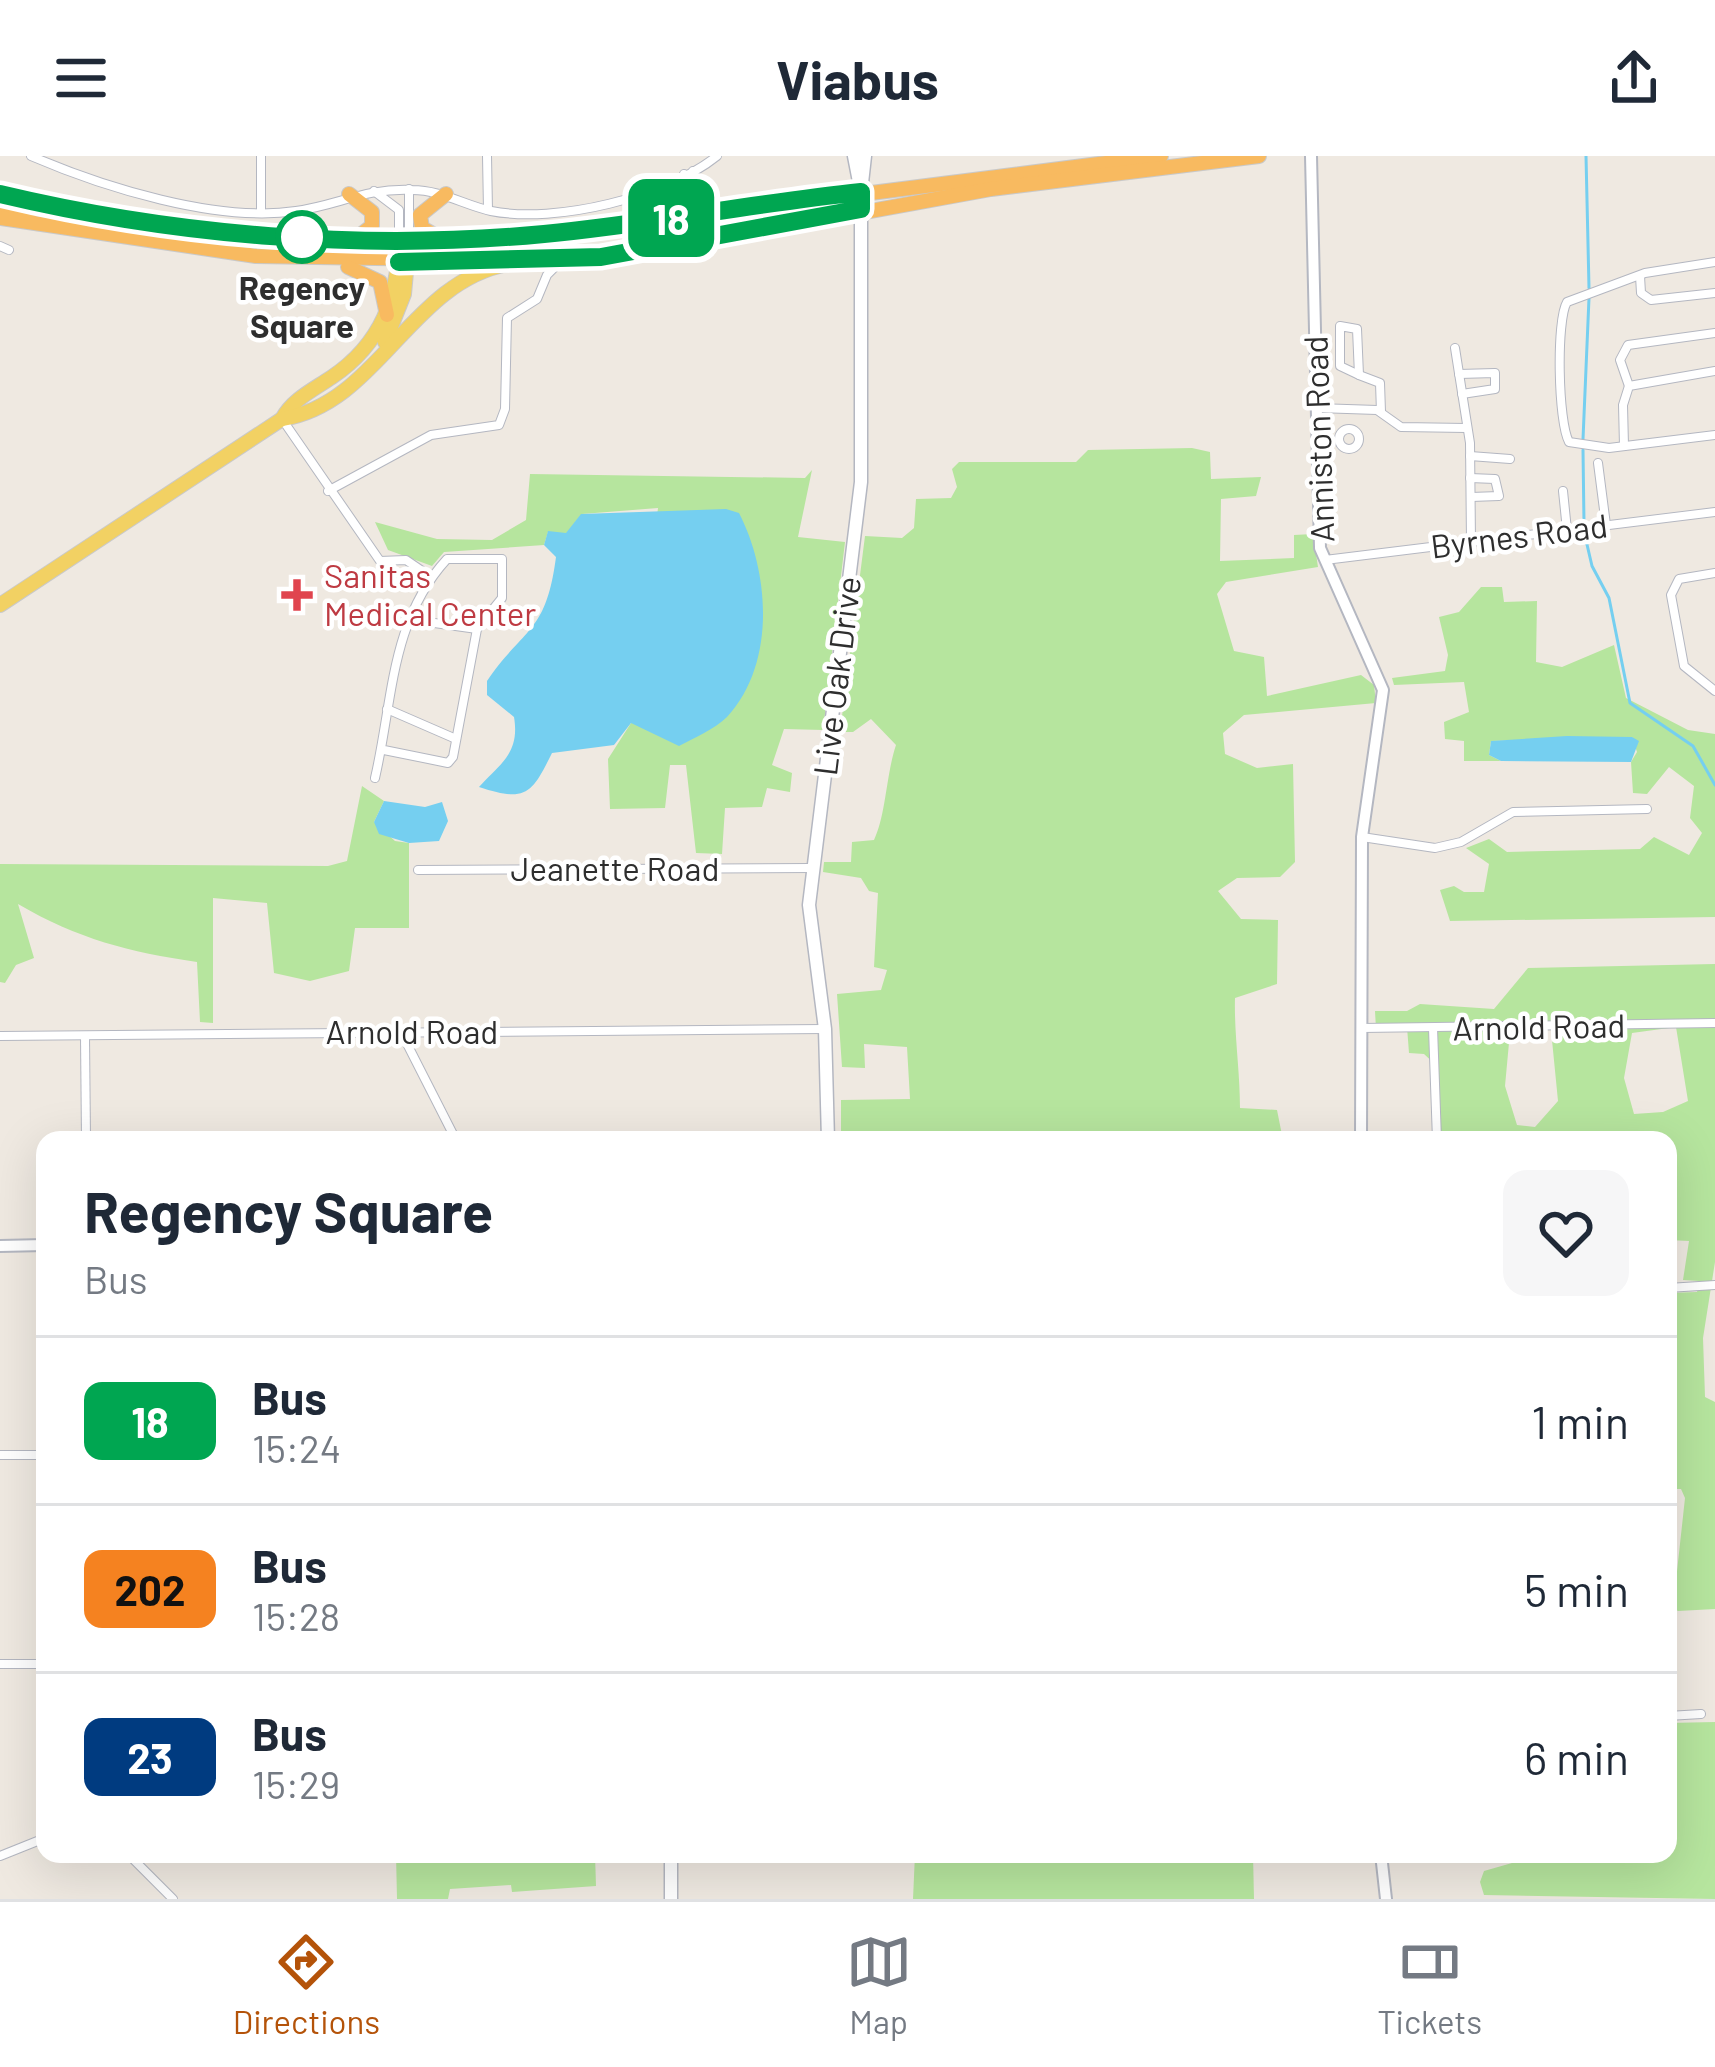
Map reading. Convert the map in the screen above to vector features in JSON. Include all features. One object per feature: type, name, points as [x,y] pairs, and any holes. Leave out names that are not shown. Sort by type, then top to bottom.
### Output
[{"type":"highway","points":[[0,206],[354,239],[442,239],[543,234],[1161,156]]},
{"type":"highway","points":[[0,218],[169,246],[320,260],[525,262],[676,247],[861,209],[1259,156]]},
{"type":"highway","points":[[1092,177],[1107,162]]},
{"type":"highway","points":[[0,194],[128,218]]},
{"type":"highway","points":[[349,194],[367,206],[373,219],[369,230],[354,239]]},
{"type":"highway","points":[[442,239],[422,228],[420,215],[431,201],[446,194]]},
{"type":"highway","points":[[320,260],[378,280],[386,295],[387,315]]},
{"type":"main road","points":[[854,156],[861,192]]},
{"type":"main road","points":[[861,192],[865,156]]},
{"type":"main road","name":"Live Oak Drive","points":[[828,1131],[825,1029],[808,923],[861,482],[861,192]]},
{"type":"main road","points":[[374,362],[403,300],[404,239]]},
{"type":"main road","points":[[282,419],[296,400],[354,361],[387,315],[404,262]]},
{"type":"main road","points":[[0,605],[282,419],[305,413],[374,362],[447,288],[485,269],[525,262]]},
{"type":"main road","points":[[671,1863],[671,1899]]},
{"type":"street","points":[[31,156],[133,195],[261,211],[303,210],[349,194],[404,189],[446,194],[488,210],[572,210],[656,187],[717,156]]},
{"type":"street","points":[[260,156],[261,211]]},
{"type":"street","points":[[487,156],[488,210]]},
{"type":"street","name":"Anniston Road","points":[[1311,156],[1324,560],[1383,690],[1362,837],[1361,1131]]},
{"type":"street","points":[[680,217],[689,172]]},
{"type":"street","points":[[689,172],[693,202],[703,213]]},
{"type":"street","points":[[656,187],[677,189],[686,197]]},
{"type":"street","points":[[404,189],[399,210],[404,239]]},
{"type":"street","points":[[404,189],[404,239]]},
{"type":"street","points":[[373,191],[399,210]]},
{"type":"street","points":[[328,491],[431,436],[499,425],[505,413],[507,319],[537,299],[562,260]]},
{"type":"street","points":[[525,262],[544,284]]},
{"type":"street","points":[[1715,262],[1640,276],[1567,302],[1562,312],[1564,437],[1581,446],[1624,446],[1715,435]]},
{"type":"street","points":[[1640,276],[1641,293],[1651,300],[1715,293]]},
{"type":"street","points":[[1359,375],[1357,329],[1340,326],[1340,366],[1359,375],[1380,383],[1381,412]]},
{"type":"street","points":[[1624,446],[1623,405],[1630,386],[1620,360],[1628,345],[1715,333]]},
{"type":"street","points":[[1455,347],[1470,457],[1471,542]]},
{"type":"street","points":[[1630,386],[1715,371]]},
{"type":"street","points":[[1459,374],[1495,374],[1495,389],[1462,394]]},
{"type":"street","points":[[1317,408],[1381,412],[1401,428],[1466,428]]},
{"type":"street","points":[[1355,427],[1356,409]]},
{"type":"street","points":[[282,419],[380,561],[406,560],[431,577]]},
{"type":"street","points":[[1470,457],[1510,459]]},
{"type":"street","points":[[1598,463],[1606,526]]},
{"type":"street","points":[[1471,478],[1495,479],[1501,490],[1499,496],[1471,497]]},
{"type":"street","points":[[1563,491],[1568,530]]},
{"type":"street","name":"Byrnes Road","points":[[1324,560],[1715,512]]},
{"type":"street","points":[[375,778],[406,619],[431,577],[455,556],[502,559],[500,604],[477,629],[448,763],[384,750]]},
{"type":"street","points":[[1713,690],[1684,666],[1672,587],[1679,579],[1715,573]]},
{"type":"street","points":[[406,619],[477,629]]},
{"type":"street","points":[[387,709],[428,732],[455,739]]},
{"type":"street","points":[[1362,837],[1435,848],[1461,842],[1513,812],[1648,809]]},
{"type":"street","name":"Jeanette Road","points":[[418,870],[812,868]]},
{"type":"street","name":"Arnold Road","points":[[1362,1028],[1715,1023]]},
{"type":"street","points":[[1433,1028],[1437,1131]]},
{"type":"street","name":"Arnold Road","points":[[0,1036],[825,1029]]},
{"type":"street","points":[[401,1032],[451,1131]]},
{"type":"street","points":[[85,1036],[86,1131]]},
{"type":"street","points":[[0,1246],[36,1245]]},
{"type":"street","points":[[1677,1287],[1715,1285]]},
{"type":"street","points":[[0,1455],[36,1455]]},
{"type":"street","points":[[0,1664],[36,1664]]},
{"type":"street","points":[[1677,1715],[1701,1714]]},
{"type":"street","points":[[0,1856],[36,1842]]},
{"type":"street","points":[[137,1863],[173,1899]]},
{"type":"street","points":[[1383,1863],[1386,1899]]},
{"type":"green space","points":[[1192,448],[1210,452],[1211,479],[1261,477],[1256,496],[1221,499],[1220,561],[1294,558],[1294,535],[1313,534],[1318,567],[1226,582],[1217,594],[1234,651],[1264,657],[1267,696],[1361,675],[1374,685],[1376,703],[1244,715],[1223,733],[1225,754],[1257,768],[1293,764],[1295,862],[1280,877],[1237,878],[1218,891],[1241,919],[1278,920],[1277,984],[1235,998],[1235,1012],[1240,1108],[1277,1110],[1281,1131],[841,1131],[841,1100],[910,1099],[907,1047],[864,1044],[865,1068],[842,1067],[837,994],[881,990],[887,970],[874,967],[878,893],[869,891],[861,878],[823,872],[824,862],[851,862],[852,842],[874,840],[896,745],[871,719],[853,732],[840,732],[865,536],[902,538],[914,528],[916,499],[951,498],[957,487],[952,469],[959,462],[1076,462],[1088,450]]},
{"type":"green space","points":[[812,470],[798,537],[845,542],[823,730],[784,729],[772,765],[792,773],[790,792],[767,788],[762,807],[725,808],[722,854],[696,853],[686,765],[670,765],[665,808],[610,809],[608,759],[631,723],[658,508],[582,514],[566,534],[548,532],[544,545],[444,552],[432,566],[388,550],[375,522],[437,539],[492,540],[526,520],[530,474],[805,478]]},
{"type":"green space","points":[[1481,587],[1502,587],[1504,602],[1537,601],[1536,662],[1562,667],[1614,645],[1626,698],[1688,730],[1715,734],[1715,917],[1450,921],[1440,890],[1454,886],[1464,892],[1484,892],[1489,864],[1466,848],[1489,839],[1507,852],[1640,849],[1654,837],[1689,855],[1702,833],[1690,818],[1694,786],[1669,767],[1647,794],[1633,793],[1631,762],[1637,752],[1632,737],[1491,741],[1489,755],[1501,761],[1464,761],[1464,741],[1445,739],[1444,722],[1469,712],[1464,682],[1394,685],[1392,678],[1445,671],[1448,655],[1439,617],[1459,612]]},
{"type":"green space","points":[[362,786],[384,801],[374,822],[395,841],[409,843],[409,928],[355,928],[349,971],[310,981],[274,973],[267,903],[213,898],[213,1023],[200,1022],[197,962],[104,942],[18,904],[34,958],[16,965],[5,983],[0,982],[0,864],[328,866],[347,861]]},
{"type":"green space","points":[[1715,964],[1715,1262],[1703,1338],[1705,1397],[1715,1402],[1715,1609],[1677,1610],[1685,1498],[1677,1489],[1677,1293],[1697,1292],[1699,1281],[1683,1280],[1689,1241],[1677,1240],[1677,1131],[1433,1131],[1439,1068],[1424,1054],[1409,1053],[1407,1027],[1376,1029],[1375,1011],[1407,1011],[1420,1004],[1494,1009],[1528,968]],"holes":[[[1676,1027],[1688,1101],[1663,1112],[1634,1114],[1624,1078],[1632,1033]],[[1551,1030],[1558,1101],[1535,1127],[1517,1125],[1505,1086],[1510,1032]]]},
{"type":"green space","points":[[1715,1722],[1715,1899],[1484,1895],[1480,1882],[1484,1871],[1512,1863],[1677,1863],[1677,1723]]},
{"type":"green space","points":[[396,1863],[595,1863],[596,1886],[512,1892],[511,1885],[450,1889],[448,1899],[397,1899]]},
{"type":"green space","points":[[915,1863],[1253,1863],[1254,1899],[913,1899]]},
{"type":"water","points":[[726,509],[739,513],[749,537],[762,590],[763,618],[754,671],[727,717],[679,746],[631,723],[614,745],[552,753],[526,791],[508,794],[479,787],[507,756],[514,740],[514,717],[487,695],[487,681],[540,616],[556,557],[544,545],[548,531],[566,533],[581,514]]},
{"type":"water","points":[[1567,736],[1639,741],[1631,762],[1501,761],[1489,755],[1491,741]]},
{"type":"water","points":[[384,801],[425,807],[442,802],[448,821],[439,841],[409,843],[379,834],[374,822]]},
{"type":"waterway","points":[[1586,156],[1589,288]]},
{"type":"waterway","points":[[1583,439],[1589,298]]},
{"type":"waterway","points":[[1583,450],[1584,523]]},
{"type":"waterway","points":[[1585,536],[1592,566],[1609,598],[1630,703],[1693,746],[1715,785]]},
{"type":"bus line","name":"18","points":[[0,194],[203,228],[417,239],[568,232],[861,192],[861,209],[644,252],[534,262],[399,262]]},
{"type":"place","name":"Regency Square","points":[[302,237]]},
{"type":"place","name":"Sanitas Medical Center","points":[[297,595]]}]
